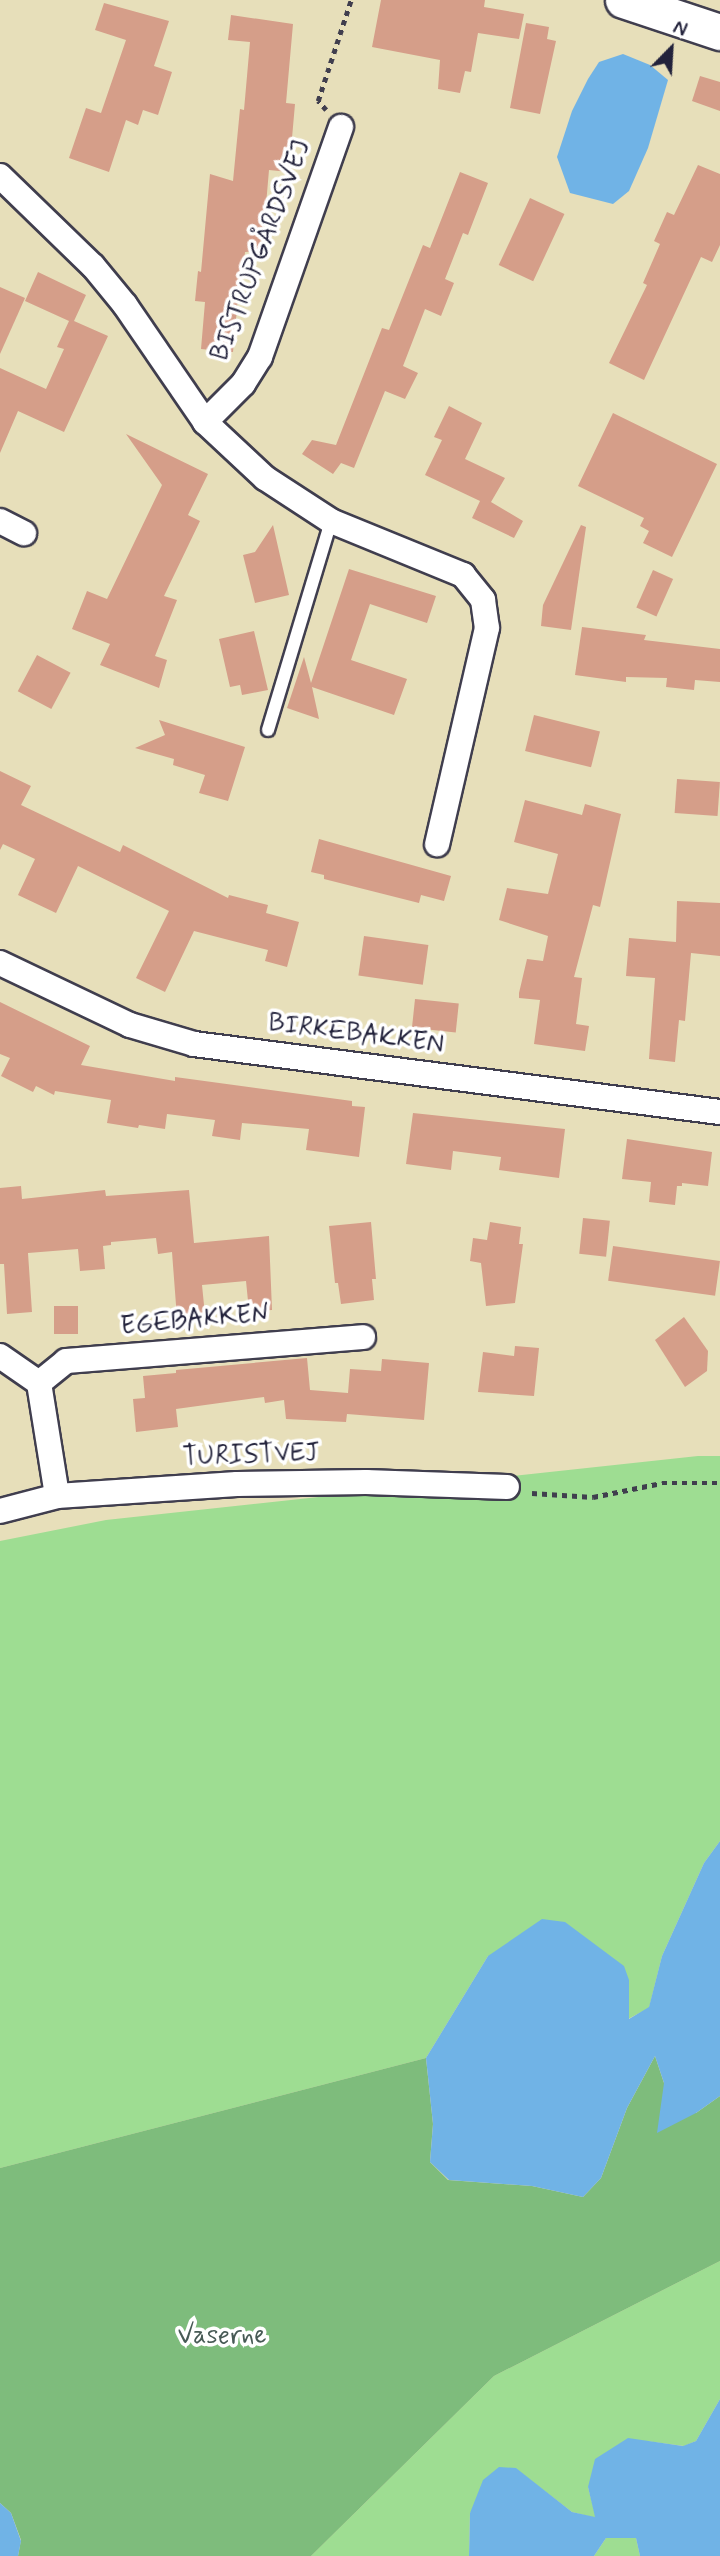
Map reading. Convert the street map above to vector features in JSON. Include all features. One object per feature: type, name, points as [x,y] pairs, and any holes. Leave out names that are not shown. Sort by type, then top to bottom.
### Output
[{"type":"street","points":[[623,0],[720,32]]},
{"type":"street","name":"BISTRUPGÅRDSVEJ","points":[[205,422],[243,384],[260,357],[341,127]]},
{"type":"street","name":"BISTRUPGÅRDSVEJ","points":[[0,176],[93,266],[125,305],[205,422],[265,478],[331,521],[463,575],[483,600],[486,628],[437,844]]},
{"type":"street","points":[[0,521],[24,533]]},
{"type":"street","name":"BIRKEBAKKEN","points":[[0,963],[130,1025],[194,1044],[720,1112]]},
{"type":"street","name":"EGEBAKKEN","points":[[39,1383],[65,1361],[363,1337]]},
{"type":"street","points":[[0,1356],[39,1383],[57,1496]]},
{"type":"street","name":"TURISTVEJ","points":[[0,1511],[57,1496],[237,1484],[366,1482],[507,1487]]},
{"type":"lane","points":[[268,730],[331,521]]},
{"type":"path","points":[[341,127],[318,101],[351,0]]},
{"type":"path","points":[[507,1487],[541,1496],[593,1497],[662,1483],[720,1483]]},
{"type":"green space","points":[[698,1456],[720,1456],[720,1841],[704,1863],[662,1956],[649,2008],[628,2019],[629,1980],[488,1956],[426,2058],[0,2168],[0,1541],[106,1520]]},
{"type":"green space","name":"Vaserne","points":[[655,2056],[664,2083],[696,2113],[720,2096],[720,2261],[494,2376],[311,2556],[18,2556],[21,2540],[11,2513],[0,2503],[0,2168],[426,2058],[433,2124],[430,2162],[448,2180],[532,2186],[583,2197],[601,2178],[627,2108]]},
{"type":"green space","points":[[720,2261],[720,2399],[696,2441],[684,2446],[646,2441],[588,2487],[596,2518],[572,2512],[516,2469],[470,2513],[469,2556],[311,2556],[494,2376]]},
{"type":"green space","points":[[606,2538],[636,2538],[640,2556],[594,2556]]},
{"type":"water","points":[[623,54],[650,65],[668,80],[648,148],[629,191],[613,204],[570,193],[557,157],[572,111],[588,79],[599,62]]},
{"type":"water","points":[[720,1841],[720,2096],[696,2113],[657,2133],[664,2083],[655,2056],[627,2108],[601,2178],[583,2197],[532,2186],[449,2180],[430,2162],[433,2124],[426,2058],[488,1956],[542,1919],[565,1922],[624,1966],[629,1980],[629,2019],[649,2007],[662,1956],[704,1863]]},
{"type":"water","points":[[720,2399],[720,2556],[640,2556],[636,2538],[606,2538],[594,2556],[469,2556],[470,2513],[483,2480],[499,2467],[516,2468],[572,2512],[595,2517],[588,2487],[595,2459],[628,2438],[683,2446],[696,2441]]},
{"type":"water","points":[[0,2503],[11,2513],[21,2541],[18,2556],[0,2556]]},
{"type":"building","points":[[381,0],[485,0],[484,7],[524,14],[519,39],[478,33],[471,72],[465,71],[460,93],[438,89],[440,60],[372,47]]},
{"type":"building","points":[[104,3],[169,21],[154,66],[172,72],[158,115],[143,110],[138,125],[126,120],[109,172],[69,158],[86,108],[101,113],[126,40],[95,30]]},
{"type":"building","points":[[231,15],[293,24],[286,103],[295,104],[289,172],[269,170],[262,251],[245,252],[243,276],[240,276],[233,352],[201,349],[205,302],[195,301],[198,271],[201,272],[210,174],[233,181],[240,109],[244,110],[250,42],[228,40]]},
{"type":"building","points":[[526,23],[549,27],[547,39],[556,41],[540,114],[510,108]]},
{"type":"building","points":[[700,76],[720,82],[720,111],[692,101]]},
{"type":"building","points":[[698,165],[720,174],[720,245],[712,262],[701,257],[644,380],[609,363],[647,285],[643,283],[660,244],[654,241],[667,212],[674,215]]},
{"type":"building","points":[[460,172],[488,183],[468,235],[463,233],[445,279],[454,283],[441,316],[425,309],[403,366],[418,373],[405,399],[385,391],[354,468],[341,463],[333,474],[302,454],[312,440],[336,445],[382,328],[389,330],[423,245],[430,248]]},
{"type":"building","points":[[530,198],[564,214],[533,281],[499,265]]},
{"type":"building","points":[[38,272],[86,295],[74,321],[108,336],[64,432],[18,411],[0,453],[0,368],[46,389],[64,349],[57,347],[69,321],[25,301]]},
{"type":"building","points":[[0,287],[25,298],[0,354]]},
{"type":"building","points":[[449,406],[482,423],[465,459],[505,478],[491,502],[523,521],[514,538],[472,518],[480,501],[425,475],[442,440],[434,437]]},
{"type":"building","points":[[613,413],[717,464],[672,557],[643,543],[649,531],[640,526],[644,518],[578,486]]},
{"type":"building","points":[[126,434],[208,474],[188,515],[200,521],[164,596],[177,600],[155,656],[167,660],[159,688],[100,665],[110,644],[72,629],[87,591],[107,599],[162,485]]},
{"type":"building","points":[[273,525],[289,595],[255,603],[243,555],[255,552]]},
{"type":"building","points":[[581,525],[586,527],[571,630],[541,626],[543,605]]},
{"type":"building","points":[[349,569],[436,596],[427,623],[370,604],[351,660],[407,679],[394,715],[312,687],[319,719],[287,708],[304,657],[311,683]]},
{"type":"building","points":[[653,570],[673,579],[656,616],[636,607]]},
{"type":"building","points":[[582,627],[646,635],[644,640],[720,649],[720,682],[695,680],[694,690],[666,687],[667,678],[626,677],[626,682],[575,675]]},
{"type":"building","points":[[254,631],[268,690],[242,695],[240,685],[230,687],[219,639]]},
{"type":"building","points":[[37,655],[71,673],[51,709],[18,691]]},
{"type":"building","points":[[534,715],[600,731],[591,767],[525,751]]},
{"type":"building","points":[[159,720],[245,747],[228,801],[199,793],[205,775],[173,765],[174,759],[135,748],[165,735]]},
{"type":"building","points":[[0,771],[31,786],[21,805],[120,852],[123,845],[228,898],[229,895],[268,905],[266,913],[299,922],[287,967],[265,961],[268,950],[194,931],[165,992],[136,978],[169,911],[78,866],[56,913],[18,895],[35,859],[3,844],[0,850]]},
{"type":"building","points":[[677,779],[720,782],[718,816],[675,813]]},
{"type":"building","points":[[525,800],[582,815],[585,804],[621,814],[600,907],[593,905],[574,977],[582,978],[576,1024],[589,1026],[585,1051],[534,1044],[540,1000],[519,998],[519,993],[527,959],[543,961],[548,936],[499,920],[507,888],[548,894],[558,854],[514,842]]},
{"type":"building","points":[[319,839],[451,876],[444,901],[421,895],[419,903],[324,879],[324,875],[311,872]]},
{"type":"building","points":[[677,901],[720,903],[720,956],[691,953],[685,1021],[679,1020],[675,1062],[649,1059],[655,978],[626,976],[629,938],[676,942]]},
{"type":"building","points":[[364,936],[428,945],[423,985],[358,976]]},
{"type":"building","points":[[415,999],[459,1004],[456,1032],[412,1028]]},
{"type":"building","points":[[0,1002],[90,1046],[81,1065],[175,1081],[175,1077],[352,1101],[352,1106],[365,1107],[359,1157],[306,1150],[309,1129],[242,1123],[240,1140],[212,1136],[215,1120],[167,1114],[165,1129],[139,1125],[138,1128],[107,1123],[111,1100],[55,1091],[54,1095],[36,1086],[33,1092],[1,1076],[10,1058],[0,1054]]},
{"type":"building","points":[[413,1113],[565,1129],[559,1178],[499,1170],[501,1157],[453,1151],[451,1170],[406,1164]]},
{"type":"building","points":[[627,1139],[712,1152],[708,1186],[682,1183],[682,1186],[677,1186],[675,1205],[649,1202],[651,1182],[622,1179]]},
{"type":"building","points":[[21,1186],[22,1199],[105,1190],[106,1196],[189,1190],[194,1243],[269,1236],[272,1310],[249,1311],[246,1281],[202,1285],[205,1315],[177,1318],[172,1252],[158,1254],[156,1238],[111,1242],[111,1245],[103,1246],[105,1269],[80,1271],[78,1249],[28,1253],[32,1312],[7,1314],[4,1264],[0,1264],[0,1188]]},
{"type":"building","points":[[583,1218],[610,1221],[606,1257],[579,1254]]},
{"type":"building","points":[[371,1222],[376,1279],[372,1279],[374,1300],[341,1304],[338,1283],[335,1283],[329,1226]]},
{"type":"building","points":[[490,1222],[521,1227],[519,1244],[523,1244],[515,1303],[486,1306],[481,1263],[470,1261],[473,1238],[487,1240]]},
{"type":"building","points":[[613,1246],[720,1261],[715,1296],[608,1281]]},
{"type":"building","points":[[54,1306],[78,1306],[78,1334],[54,1334]]},
{"type":"building","points":[[684,1317],[708,1351],[707,1371],[685,1387],[655,1340]]},
{"type":"building","points":[[515,1346],[539,1348],[534,1396],[478,1392],[483,1352],[514,1356]]},
{"type":"building","points":[[307,1358],[310,1390],[348,1393],[350,1369],[381,1371],[382,1359],[429,1363],[424,1420],[347,1414],[346,1422],[286,1419],[284,1400],[265,1403],[264,1397],[176,1409],[178,1427],[136,1432],[133,1399],[145,1398],[143,1376],[176,1373],[176,1370]]}]
